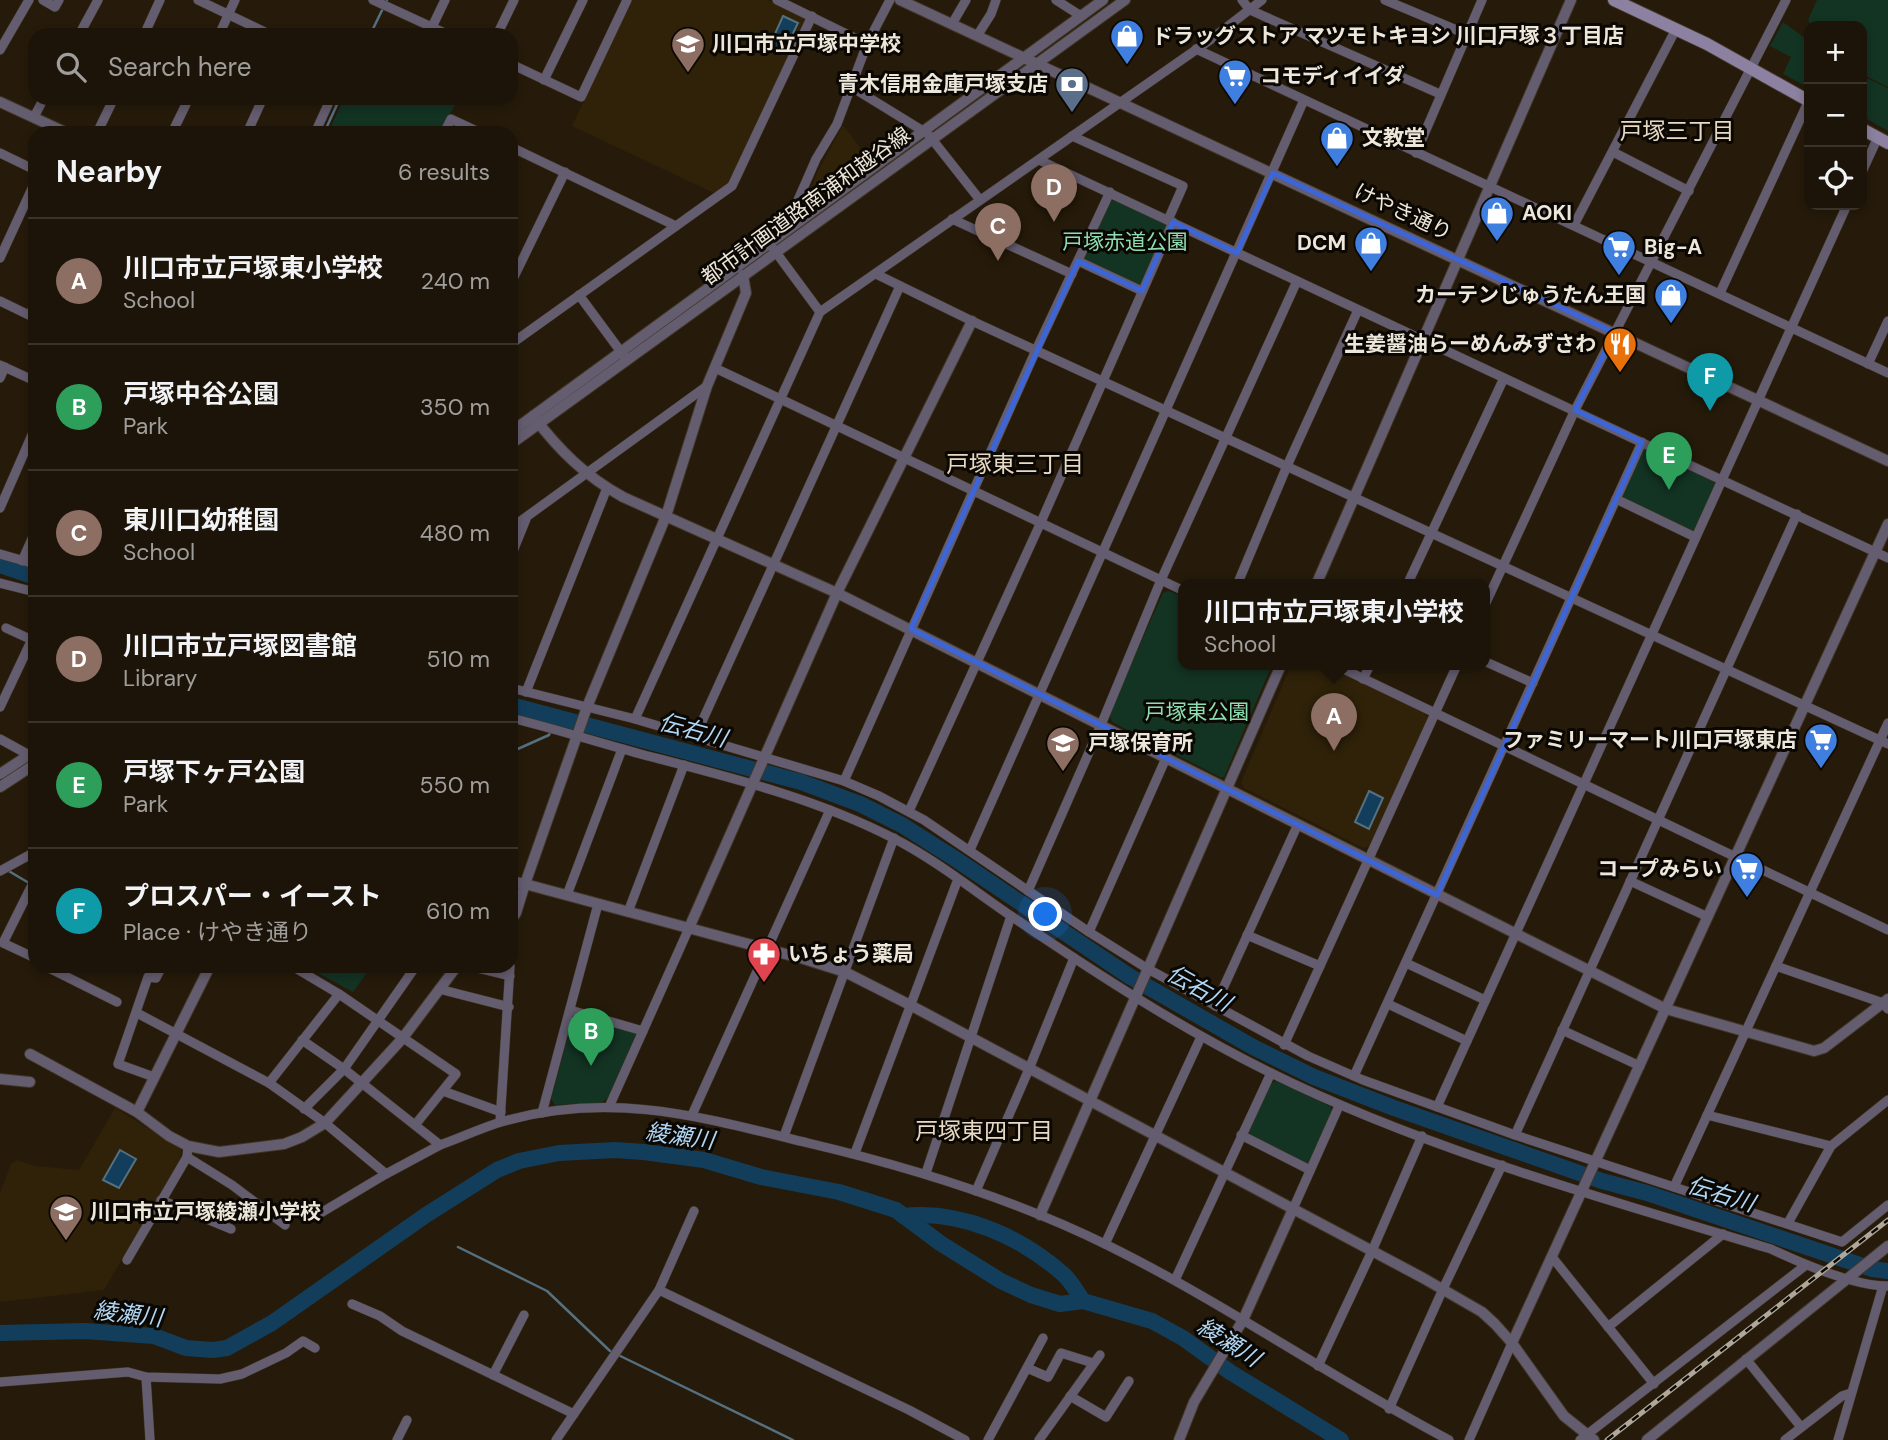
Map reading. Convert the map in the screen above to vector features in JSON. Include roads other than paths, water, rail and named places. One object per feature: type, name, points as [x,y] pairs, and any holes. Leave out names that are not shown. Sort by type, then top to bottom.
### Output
[{"type":"main road","points":[[1614,0],[1676,29],[1804,97]]},
{"type":"main road","points":[[1867,132],[1883,140]]},
{"type":"street","points":[[0,50],[3,39],[29,0]]},
{"type":"street","points":[[43,0],[55,7],[59,0]]},
{"type":"street","points":[[83,28],[97,0]]},
{"type":"street","points":[[147,28],[160,0]]},
{"type":"street","points":[[198,0],[257,28]]},
{"type":"street","points":[[222,28],[235,0]]},
{"type":"street","points":[[376,1],[432,27],[445,0]]},
{"type":"street","points":[[501,28],[514,0]]},
{"type":"street","points":[[544,79],[583,0]]},
{"type":"street","points":[[518,67],[581,97],[627,0]]},
{"type":"street","points":[[777,0],[867,44]]},
{"type":"street","points":[[801,221],[797,200],[816,159],[837,124],[867,44],[890,0]]},
{"type":"street","name":"けやき通り","points":[[900,0],[1888,461]]},
{"type":"street","points":[[952,24],[966,0]]},
{"type":"street","points":[[978,36],[996,0]]},
{"type":"street","points":[[1056,0],[1081,16]]},
{"type":"street","name":"都市計画道路南浦和越谷線","points":[[624,356],[743,275],[801,221],[1103,0]]},
{"type":"street","name":"都市計画道路南浦和越谷線","points":[[518,437],[536,420],[772,247],[933,139],[1125,0]]},
{"type":"street","points":[[1242,0],[1250,10],[1440,94]]},
{"type":"street","points":[[635,719],[820,312],[1039,160],[1262,0]]},
{"type":"street","points":[[1385,0],[1466,34]]},
{"type":"street","points":[[1416,153],[1482,0]]},
{"type":"street","points":[[1319,579],[1571,0]]},
{"type":"street","points":[[1490,596],[1575,410],[1786,0]]},
{"type":"street","points":[[518,337],[732,186],[812,16]]},
{"type":"street","points":[[1574,225],[1676,29]]},
{"type":"street","points":[[1196,49],[1888,373]]},
{"type":"street","points":[[850,86],[933,139],[980,200]]},
{"type":"street","points":[[970,850],[1304,100]]},
{"type":"street","points":[[0,102],[53,126]]},
{"type":"street","points":[[34,117],[40,105]]},
{"type":"street","points":[[100,126],[111,105]]},
{"type":"street","points":[[175,126],[186,105]]},
{"type":"street","points":[[250,126],[260,105]]},
{"type":"street","points":[[318,126],[328,105]]},
{"type":"street","points":[[1720,293],[1804,111]]},
{"type":"street","points":[[448,126],[451,119],[466,126]]},
{"type":"street","points":[[909,811],[1041,522],[1142,291],[1183,186],[1072,135]]},
{"type":"street","points":[[1867,164],[1883,140]]},
{"type":"street","points":[[518,150],[676,226]]},
{"type":"street","points":[[1613,152],[1689,191]]},
{"type":"street","points":[[0,153],[28,167]]},
{"type":"street","points":[[1039,160],[1888,558]]},
{"type":"street","points":[[518,269],[565,172]]},
{"type":"street","points":[[844,781],[973,490],[1110,192]]},
{"type":"street","points":[[0,258],[28,197]]},
{"type":"street","points":[[1437,1107],[1845,210]]},
{"type":"street","points":[[952,219],[1072,274]]},
{"type":"street","points":[[772,247],[820,312]]},
{"type":"street","points":[[1078,261],[1142,291]]},
{"type":"street","points":[[876,274],[1036,351],[1884,742]]},
{"type":"street","points":[[518,903],[587,707],[666,516],[707,386],[746,293],[743,275]]},
{"type":"street","points":[[1028,891],[1161,580],[1297,281]]},
{"type":"street","points":[[695,737],[900,286]]},
{"type":"street","points":[[579,295],[624,356]]},
{"type":"street","points":[[0,301],[28,314]]},
{"type":"street","points":[[1240,579],[1358,310]]},
{"type":"street","points":[[609,1107],[838,593],[902,458],[972,321]]},
{"type":"street","points":[[1868,364],[1888,321]]},
{"type":"street","points":[[0,378],[3,366],[28,378]]},
{"type":"street","points":[[715,368],[1178,589]]},
{"type":"street","points":[[1410,579],[1504,378]]},
{"type":"street","points":[[518,523],[707,386]]},
{"type":"street","points":[[536,420],[562,452],[586,474],[607,488],[838,593],[1666,1009],[1814,1051],[1886,1004]]},
{"type":"street","name":"都市計画道路南浦和越谷線","points":[[518,429],[536,420]]},
{"type":"street","points":[[1354,1076],[1642,442]]},
{"type":"street","points":[[0,508],[28,444]]},
{"type":"street","points":[[526,692],[607,488]]},
{"type":"street","points":[[1616,499],[1695,537]]},
{"type":"street","points":[[1515,1135],[1797,514]]},
{"type":"street","points":[[518,538],[526,517]]},
{"type":"street","points":[[1469,1440],[1888,524]]},
{"type":"street","points":[[22,561],[28,548]]},
{"type":"street","points":[[0,554],[28,562]]},
{"type":"street","points":[[0,583],[28,590]]},
{"type":"street","points":[[6,628],[28,635]]},
{"type":"street","points":[[0,707],[28,648]]},
{"type":"street","points":[[1490,663],[1533,683]]},
{"type":"street","points":[[1040,1215],[1279,670]]},
{"type":"street","points":[[1345,670],[1735,859],[1887,926]]},
{"type":"street","points":[[1363,679],[1368,670]]},
{"type":"street","points":[[1284,1045],[1455,670]]},
{"type":"street","points":[[518,690],[635,719],[844,781],[909,811],[1147,972],[1284,1045],[1354,1076],[1594,1166],[1674,1187],[1842,1242],[1888,1205]]},
{"type":"street","points":[[518,720],[753,782],[830,810],[894,838],[1074,958],[1138,993],[1201,1037],[1339,1106],[1502,1165],[1771,1249],[1806,1265],[1852,1276],[1874,1286],[1886,1286],[1838,1440]]},
{"type":"street","points":[[1674,1187],[1810,892],[1884,742],[1888,723]]},
{"type":"street","points":[[0,739],[28,754]]},
{"type":"street","points":[[567,895],[622,749]]},
{"type":"street","points":[[1089,932],[1166,758]]},
{"type":"street","points":[[0,774],[28,760]]},
{"type":"street","points":[[0,787],[28,762]]},
{"type":"street","points":[[628,912],[684,765]]},
{"type":"street","points":[[692,1115],[830,810]]},
{"type":"street","points":[[1215,1006],[1298,824]]},
{"type":"street","points":[[783,1136],[894,838]]},
{"type":"street","points":[[1,872],[28,856]]},
{"type":"street","points":[[855,1153],[958,879]]},
{"type":"street","points":[[1630,881],[1708,917]]},
{"type":"street","points":[[518,882],[845,972],[910,1005],[1482,1311],[1512,1343],[1564,1416],[1587,1438],[1806,1265]]},
{"type":"street","points":[[28,892],[1,942],[28,955]]},
{"type":"street","points":[[542,1113],[598,904]]},
{"type":"street","points":[[926,1173],[1011,916]]},
{"type":"street","points":[[1247,935],[1320,966]]},
{"type":"street","points":[[976,1191],[1074,958]]},
{"type":"street","points":[[1406,963],[1485,1000]]},
{"type":"street","points":[[1776,966],[1886,1004]]},
{"type":"street","points":[[59,973],[117,1002]]},
{"type":"street","points":[[153,1077],[118,1064],[148,977],[156,978],[158,973]]},
{"type":"street","points":[[136,1112],[206,973]]},
{"type":"street","points":[[304,973],[456,1073],[415,1125]]},
{"type":"street","points":[[304,1109],[344,1069],[410,973]]},
{"type":"street","points":[[188,1152],[219,1152],[284,1144],[325,1123],[402,1039],[452,973]]},
{"type":"street","points":[[498,973],[510,976],[501,1117]]},
{"type":"street","points":[[439,989],[509,1007]]},
{"type":"street","points":[[269,1083],[339,994]]},
{"type":"street","points":[[1388,1004],[1467,1041]]},
{"type":"street","points":[[570,1010],[643,1031]]},
{"type":"street","points":[[137,1013],[269,1083],[325,1123],[386,1174]]},
{"type":"street","points":[[1562,1030],[1640,1066]]},
{"type":"street","points":[[1105,1244],[1201,1037]]},
{"type":"street","points":[[302,1041],[344,1069],[440,1145]]},
{"type":"street","points":[[30,1054],[136,1112],[285,1225]]},
{"type":"street","points":[[1174,1280],[1271,1073]]},
{"type":"street","points":[[0,1079],[30,1082]]},
{"type":"street","points":[[443,1091],[501,1117]]},
{"type":"street","points":[[1788,1223],[1831,1146],[1888,1100]]},
{"type":"street","points":[[1179,1440],[1197,1398],[1240,1324],[1339,1106]]},
{"type":"street","points":[[319,1214],[440,1145],[501,1117],[609,1107],[648,1108],[692,1115],[855,1153],[926,1173],[1040,1215],[1105,1244],[1174,1280],[1240,1324],[1449,1440]]},
{"type":"street","points":[[1707,1115],[1831,1146]]},
{"type":"street","points":[[1241,1135],[1310,1170]]},
{"type":"street","points":[[1318,1366],[1422,1136]]},
{"type":"street","points":[[127,1260],[188,1152]]},
{"type":"street","points":[[1390,1409],[1502,1165]]},
{"type":"street","points":[[161,1200],[231,1229]]},
{"type":"street","points":[[556,1440],[659,1290],[694,1211]]},
{"type":"street","points":[[1608,1327],[1723,1234]]},
{"type":"street","points":[[1647,1440],[1888,1246]]},
{"type":"street","points":[[1552,1257],[1654,1384]]},
{"type":"street","points":[[659,1290],[909,1410],[965,1440]]},
{"type":"street","points":[[352,1304],[574,1414]]},
{"type":"street","points":[[493,1375],[524,1315]]},
{"type":"street","points":[[988,1440],[1043,1338]]},
{"type":"street","points":[[0,1382],[128,1372],[146,1377],[220,1379],[242,1374],[286,1353],[303,1341],[315,1348]]},
{"type":"street","points":[[1027,1368],[1048,1377],[1061,1353],[1093,1363]]},
{"type":"street","points":[[1039,1440],[1100,1355]]},
{"type":"street","points":[[1746,1359],[1801,1427]]},
{"type":"street","points":[[146,1377],[150,1440]]},
{"type":"street","points":[[1070,1396],[1107,1417],[1129,1381]]},
{"type":"street","points":[[1784,1440],[1842,1396],[1851,1393]]},
{"type":"street","points":[[397,1440],[407,1420]]},
{"type":"water","points":[[783,16],[798,23],[783,54],[769,47]]},
{"type":"water","points":[[1369,791],[1383,798],[1369,829],[1355,822]]},
{"type":"water","points":[[120,1150],[136,1159],[119,1188],[103,1180]]},
{"type":"waterway","points":[[373,28],[387,0]]},
{"type":"waterway","points":[[327,126],[337,105]]},
{"type":"waterway","name":"伝右川","points":[[0,565],[28,575]]},
{"type":"waterway","name":"伝右川","points":[[518,707],[801,782],[860,804],[902,825],[957,860],[1129,976],[1253,1047],[1314,1077],[1602,1181],[1647,1193],[1872,1269],[1888,1271]]},
{"type":"waterway","points":[[518,749],[549,735],[557,717]]},
{"type":"waterway","points":[[7,870],[28,882]]},
{"type":"waterway","name":"綾瀬川","points":[[0,1333],[85,1331],[154,1336],[186,1348],[227,1348],[272,1323],[426,1215],[497,1170],[519,1161],[559,1153],[615,1150],[644,1152],[704,1160],[761,1177],[839,1192],[896,1210],[940,1243],[1001,1281],[1031,1295],[1060,1304],[1083,1301],[1152,1321],[1183,1338],[1230,1372],[1341,1440]]},
{"type":"waterway","points":[[903,1216],[946,1217],[989,1228],[1009,1237],[1063,1274],[1083,1301]]},
{"type":"waterway","points":[[458,1247],[547,1291],[610,1351],[793,1440]]},
{"type":"railway","points":[[1607,1440],[1888,1220]]},
{"type":"place","name":"ドラッグストア マツモトキヨシ 川口戸塚３丁目店","points":[[1127,66]]},
{"type":"place","name":"川口市立戸塚中学校","points":[[688,74]]},
{"type":"place","name":"コモディイイダ","points":[[1235,106]]},
{"type":"place","name":"青木信用金庫戸塚支店","points":[[1072,114]]},
{"type":"place","name":"文教堂","points":[[1337,168]]},
{"type":"place","name":"川口市立戸塚図書館","points":[[1054,222]]},
{"type":"place","name":"AOKI","points":[[1497,243]]},
{"type":"place","name":"東川口幼稚園","points":[[998,261]]},
{"type":"place","name":"DCM","points":[[1371,273]]},
{"type":"place","name":"Big-A","points":[[1619,277]]},
{"type":"place","name":"カーテンじゅうたん王国","points":[[1671,325]]},
{"type":"place","name":"生姜醤油らーめんみずさわ","points":[[1620,374]]},
{"type":"place","name":"プロスパー・イースト","points":[[1710,411]]},
{"type":"place","name":"戸塚下ヶ戸公園","points":[[1669,490]]},
{"type":"place","name":"川口市立戸塚東小学校","points":[[1334,751]]},
{"type":"place","name":"ファミリーマート川口戸塚東店","points":[[1821,770]]},
{"type":"place","name":"戸塚保育所","points":[[1063,773]]},
{"type":"place","name":"コープみらい","points":[[1747,899]]},
{"type":"place","name":"いちょう薬局","points":[[764,984]]},
{"type":"place","name":"戸塚中谷公園","points":[[591,1066]]},
{"type":"place","name":"川口市立戸塚綾瀬小学校","points":[[66,1242]]},
{"type":"district","name":"戸塚三丁目","points":[[1677,131]]},
{"type":"district","name":"戸塚東三丁目","points":[[1015,464]]},
{"type":"district","name":"戸塚東四丁目","points":[[984,1131]]},
{"type":"park label","name":"戸塚赤道公園","points":[[1125,242]]},
{"type":"park label","name":"戸塚東公園","points":[[1197,712]]}]
